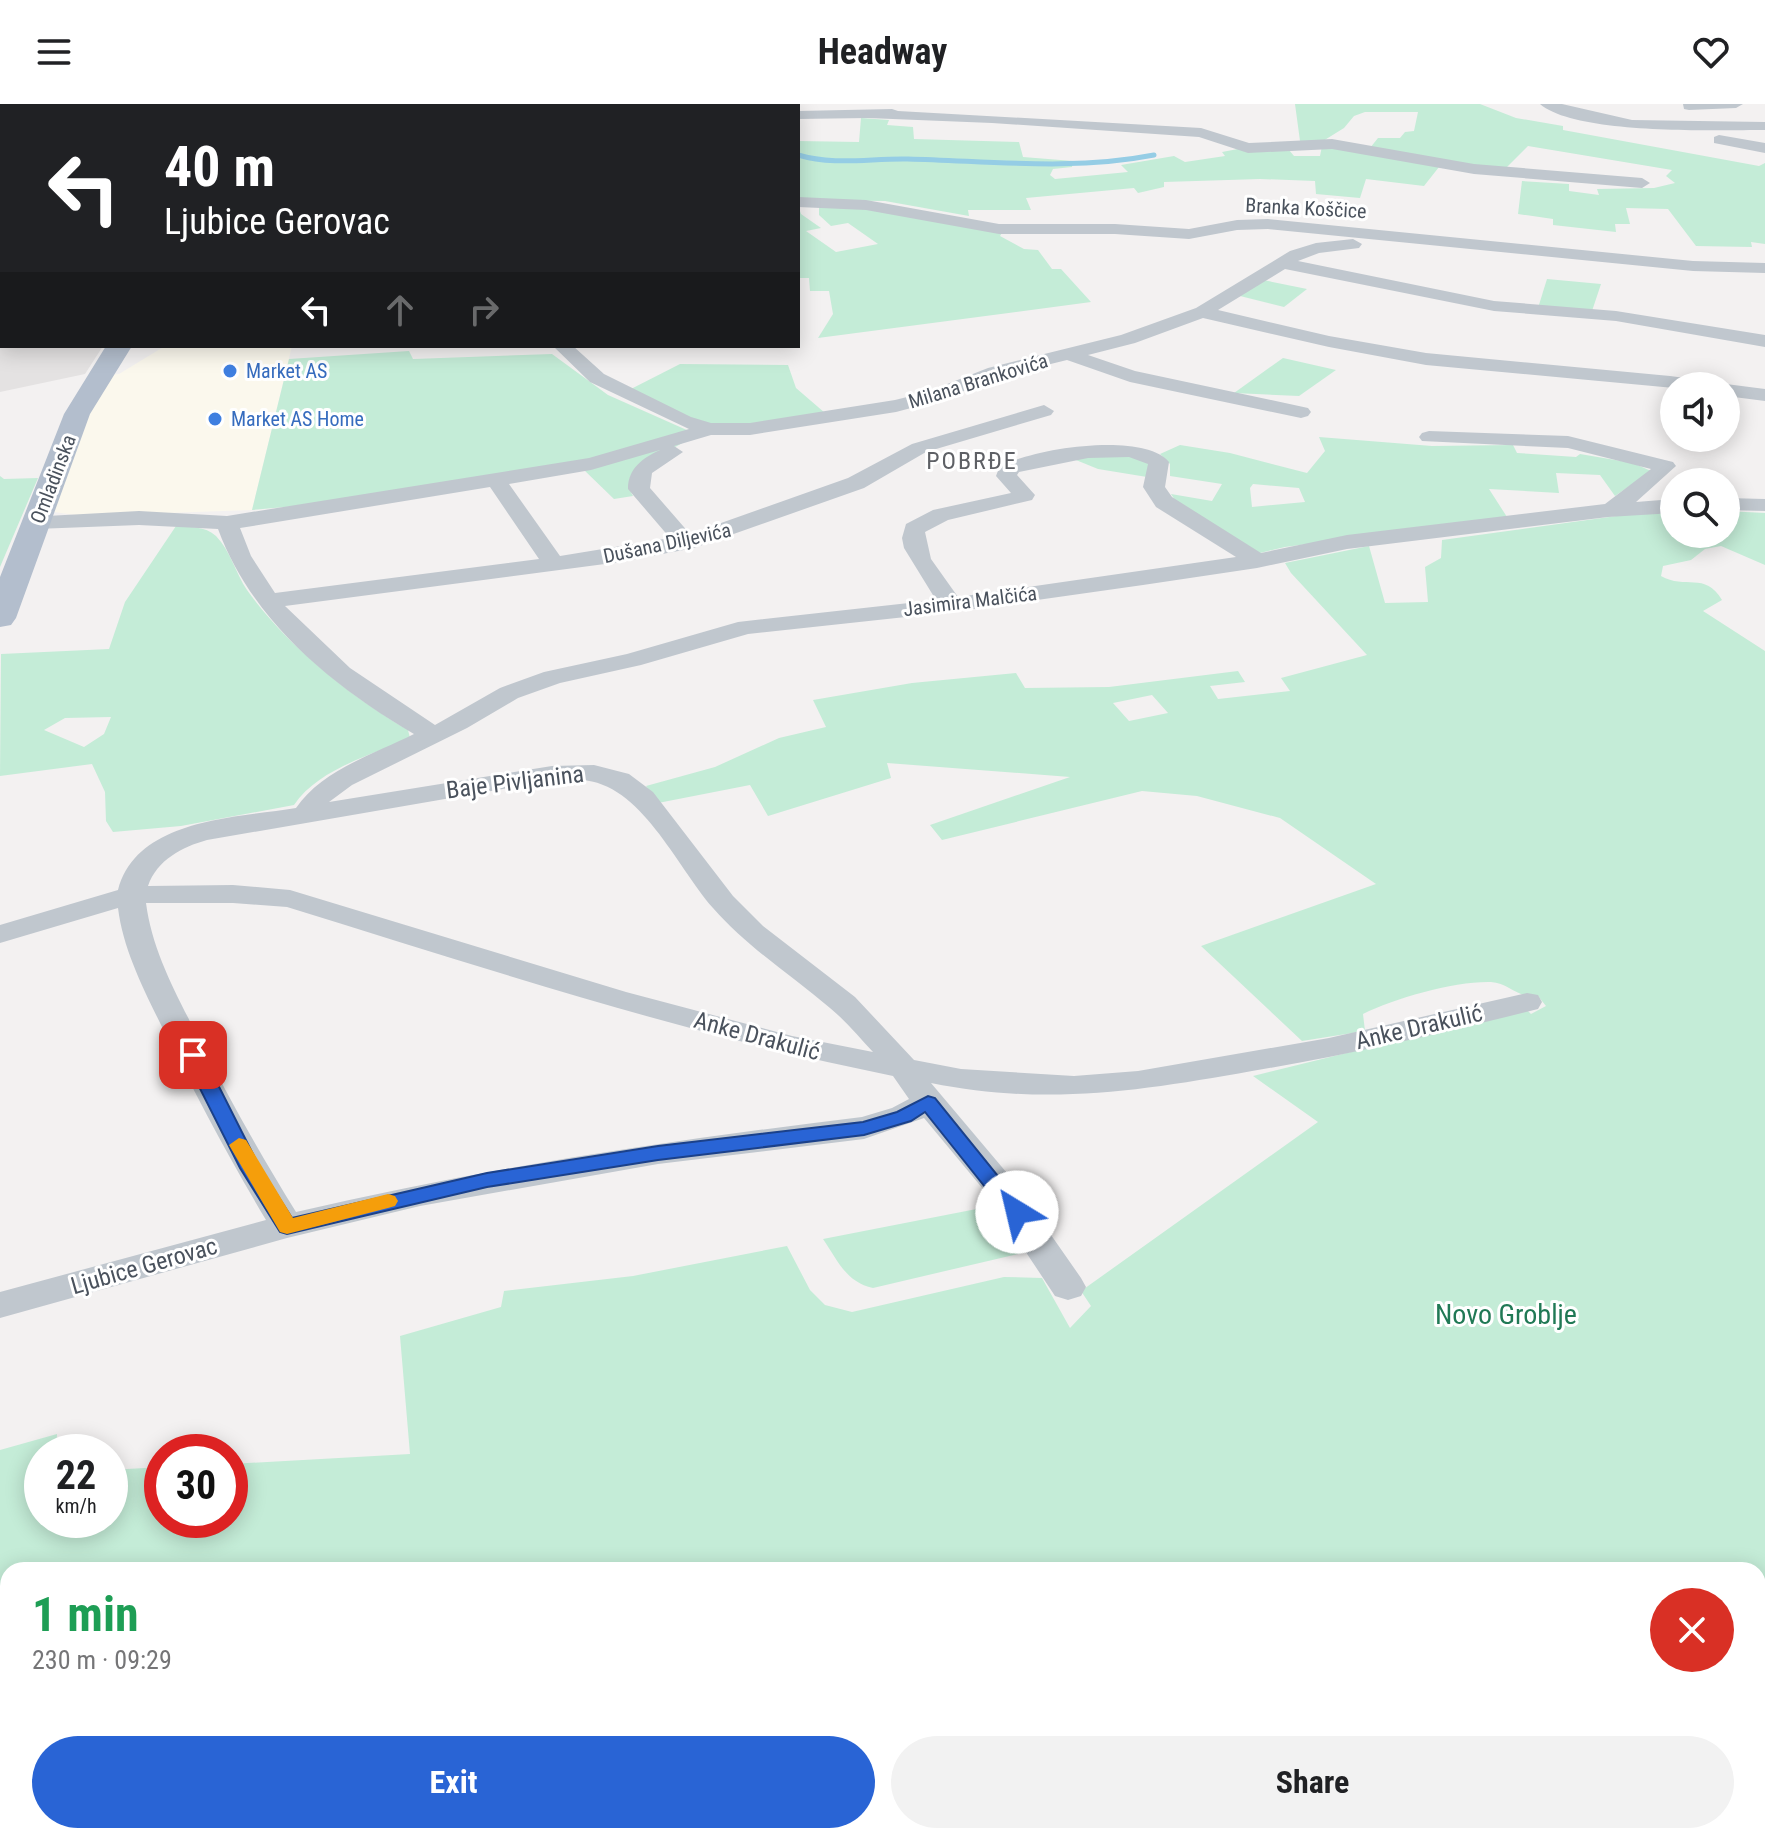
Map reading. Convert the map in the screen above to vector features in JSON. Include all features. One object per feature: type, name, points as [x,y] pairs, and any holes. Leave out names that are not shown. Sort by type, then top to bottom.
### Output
[{"type":"main road","name":"Omladinska","points":[[0,618],[77,414],[118,348]]},
{"type":"street","points":[[873,115],[928,104]]},
{"type":"street","points":[[1547,104],[1593,118],[1765,148]]},
{"type":"street","points":[[1674,106],[1736,104]]},
{"type":"street","points":[[1593,118],[1611,105]]},
{"type":"street","points":[[800,115],[873,115],[1201,133],[1243,148],[1315,143],[1346,145],[1463,168],[1642,183]]},
{"type":"street","points":[[1615,122],[1765,126]]},
{"type":"street","name":"Branka Koščice","points":[[800,202],[879,207],[1012,230],[1115,229],[1182,234],[1258,224],[1527,247],[1669,264],[1765,268]]},
{"type":"street","name":"Milana Brankovića","points":[[564,348],[597,378],[702,432],[750,429],[896,406],[995,372],[1128,339],[1202,312],[1281,263],[1316,248],[1384,240],[1394,236]]},
{"type":"street","points":[[1281,263],[1494,306],[1616,316],[1765,341]]},
{"type":"street","points":[[1202,312],[1454,363],[1660,380]]},
{"type":"street","points":[[1068,354],[1130,376],[1301,412]]},
{"type":"street","points":[[1740,392],[1765,395]]},
{"type":"street","name":"Dušana Diljevića","points":[[270,601],[686,543],[731,531],[856,483],[919,448],[1044,411]]},
{"type":"street","points":[[36,522],[139,518],[227,523],[604,462],[702,432]]},
{"type":"street","points":[[686,543],[643,497],[638,481],[644,468],[691,443],[702,432]]},
{"type":"street","points":[[1429,437],[1568,442],[1666,466],[1634,494],[1608,510]]},
{"type":"street","points":[[952,605],[920,558],[912,542],[914,529],[941,515],[1021,497],[1024,495],[1007,476],[1006,472],[1012,468],[1099,451],[1128,450],[1151,455],[1159,462],[1154,487],[1164,502],[1257,561]]},
{"type":"street","points":[[497,481],[553,563]]},
{"type":"street","points":[[1740,504],[1765,505]]},
{"type":"street","name":"Jasimira Malčića","points":[[306,813],[314,801],[343,779],[524,687],[746,627],[952,605],[1257,561],[1347,542],[1608,510],[1660,507]]},
{"type":"street","points":[[227,523],[242,560],[297,635],[365,694],[434,735]]},
{"type":"street","name":"Baje Pivljanina","points":[[131,895],[150,857],[169,842],[203,832],[537,775],[588,772],[617,777],[628,782],[643,798],[736,916],[844,1004],[896,1057],[903,1069]]},
{"type":"street","name":"Anke Drakulić","points":[[0,934],[131,895],[233,894],[303,902],[615,999],[791,1046],[961,1079],[1074,1086],[1138,1081],[1329,1048],[1527,1002]]},
{"type":"street","points":[[131,895],[130,913],[143,952],[251,1168],[287,1226]]},
{"type":"street","points":[[903,1069],[1000,1187],[1068,1287]]},
{"type":"street","name":"Ljubice Gerovac","points":[[0,1305],[287,1226],[502,1178],[658,1153],[874,1126],[904,1116],[928,1102]]},
{"type":"shaded area","points":[[0,348],[102,348],[85,374],[0,392]]},
{"type":"shaded area","points":[[162,348],[292,348],[252,510],[82,516],[54,512],[81,422],[106,375],[119,374]]},
{"type":"green space","points":[[1295,104],[1480,104],[1516,118],[1563,126],[1563,130],[1759,166],[1765,163],[1765,244],[1751,242],[1752,247],[1696,246],[1668,209],[1626,208],[1630,224],[1615,224],[1616,232],[1553,225],[1553,219],[1518,214],[1522,181],[1569,184],[1569,191],[1599,195],[1597,189],[1654,188],[1675,183],[1666,176],[1672,170],[1528,146],[1504,170],[1370,148],[1378,138],[1400,138],[1405,132],[1414,131],[1418,112],[1365,112],[1354,116],[1344,128],[1323,141],[1300,141]]},
{"type":"green space","points":[[861,118],[889,120],[887,125],[913,127],[914,139],[1019,142],[1023,157],[1073,161],[1072,167],[1053,169],[1050,175],[1055,179],[1128,172],[1121,165],[1174,156],[1185,162],[1225,156],[1222,152],[1238,149],[1289,150],[1294,156],[1320,156],[1322,146],[1439,167],[1424,186],[1366,179],[1360,198],[1316,194],[1315,181],[1260,179],[1164,182],[1164,187],[1138,193],[1134,188],[1026,198],[1031,210],[968,210],[969,216],[885,201],[800,200],[800,141],[859,142]]},
{"type":"green space","points":[[819,205],[861,207],[1003,231],[1000,236],[1024,249],[1038,250],[1052,269],[1061,269],[1091,302],[818,338],[833,314],[829,291],[810,291],[809,278],[800,278],[800,211],[821,228],[806,231],[836,252],[878,244],[848,223],[831,226],[819,215]]},
{"type":"green space","points":[[1547,279],[1601,284],[1592,311],[1538,308]]},
{"type":"green space","points":[[1263,280],[1307,289],[1284,307],[1236,295]]},
{"type":"green space","points":[[409,351],[413,359],[552,354],[608,395],[689,431],[591,461],[308,505],[252,510],[289,359]]},
{"type":"green space","points":[[1283,358],[1336,370],[1299,396],[1234,393]]},
{"type":"green space","points":[[680,364],[788,365],[796,388],[825,413],[732,426],[705,424],[629,390]]},
{"type":"green space","points":[[1319,437],[1432,446],[1513,445],[1517,453],[1576,457],[1580,454],[1633,463],[1651,471],[1615,496],[1600,475],[1556,473],[1559,493],[1489,489],[1507,517],[1260,553],[1177,503],[1171,494],[1212,501],[1222,484],[1170,476],[1170,464],[1160,454],[1180,445],[1230,453],[1307,473],[1325,451]],"holes":[[[1253,484],[1299,488],[1305,502],[1252,507],[1250,488]]]},
{"type":"green space","points":[[684,442],[636,469],[629,485],[633,496],[614,499],[584,470]]},
{"type":"green space","points":[[1116,453],[1150,461],[1147,477],[1098,469],[1071,458]]},
{"type":"green space","points":[[0,476],[4,479],[38,478],[0,567]]},
{"type":"green space","points":[[1740,512],[1765,513],[1765,565],[1726,548],[1740,548]]},
{"type":"green space","name":"Novo Groblje","points":[[1660,513],[1660,548],[1710,548],[1691,560],[1663,566],[1661,576],[1678,582],[1709,586],[1722,600],[1703,611],[1765,651],[1765,1562],[0,1562],[0,1450],[24,1443],[24,1538],[128,1538],[128,1469],[144,1468],[144,1538],[248,1538],[248,1463],[410,1454],[400,1336],[501,1307],[504,1291],[633,1276],[787,1246],[810,1290],[825,1305],[852,1312],[1004,1277],[1042,1278],[1070,1328],[1091,1306],[1081,1291],[1318,1122],[1253,1076],[1526,1009],[1531,1014],[1546,1006],[1538,996],[1525,995],[1497,983],[1460,984],[1408,997],[1363,1014],[1365,1031],[1302,1041],[1201,946],[1376,884],[1280,818],[1197,796],[1142,791],[942,840],[930,825],[1070,777],[887,763],[891,778],[768,816],[750,785],[658,803],[646,786],[715,767],[779,738],[826,727],[813,700],[912,683],[1016,673],[1025,688],[1109,687],[1238,671],[1245,682],[1210,686],[1218,699],[1290,691],[1281,678],[1367,655],[1285,563],[1369,546],[1385,603],[1428,602],[1425,567],[1441,558],[1442,540],[1631,514]],"holes":[[[1152,695],[1168,713],[1129,721],[1113,703]]]},
{"type":"green space","points":[[176,526],[207,530],[221,542],[247,590],[280,630],[320,668],[364,702],[408,730],[410,738],[331,772],[304,792],[294,805],[181,826],[113,832],[106,821],[105,792],[92,764],[0,776],[1,654],[109,649],[125,602]],"holes":[[[111,717],[104,734],[84,747],[44,730],[65,718]]]},
{"type":"green space","points":[[997,1205],[1026,1252],[873,1288],[849,1276],[823,1239]]},
{"type":"waterway","points":[[800,155],[839,161],[908,159],[1062,164],[1154,155]]},
{"type":"slow traffic","points":[[239,1145],[287,1226],[388,1201]]},
{"type":"place","name":"Market AS","points":[[230,371]]},
{"type":"place","name":"Market AS Home","points":[[215,419]]},
{"type":"district","name":"POBRĐE","points":[[972,461]]},
{"type":"route","points":[[193,1055],[251,1168],[287,1226],[487,1180],[658,1153],[864,1128],[904,1116],[928,1102],[1000,1187],[1017,1212]]}]
